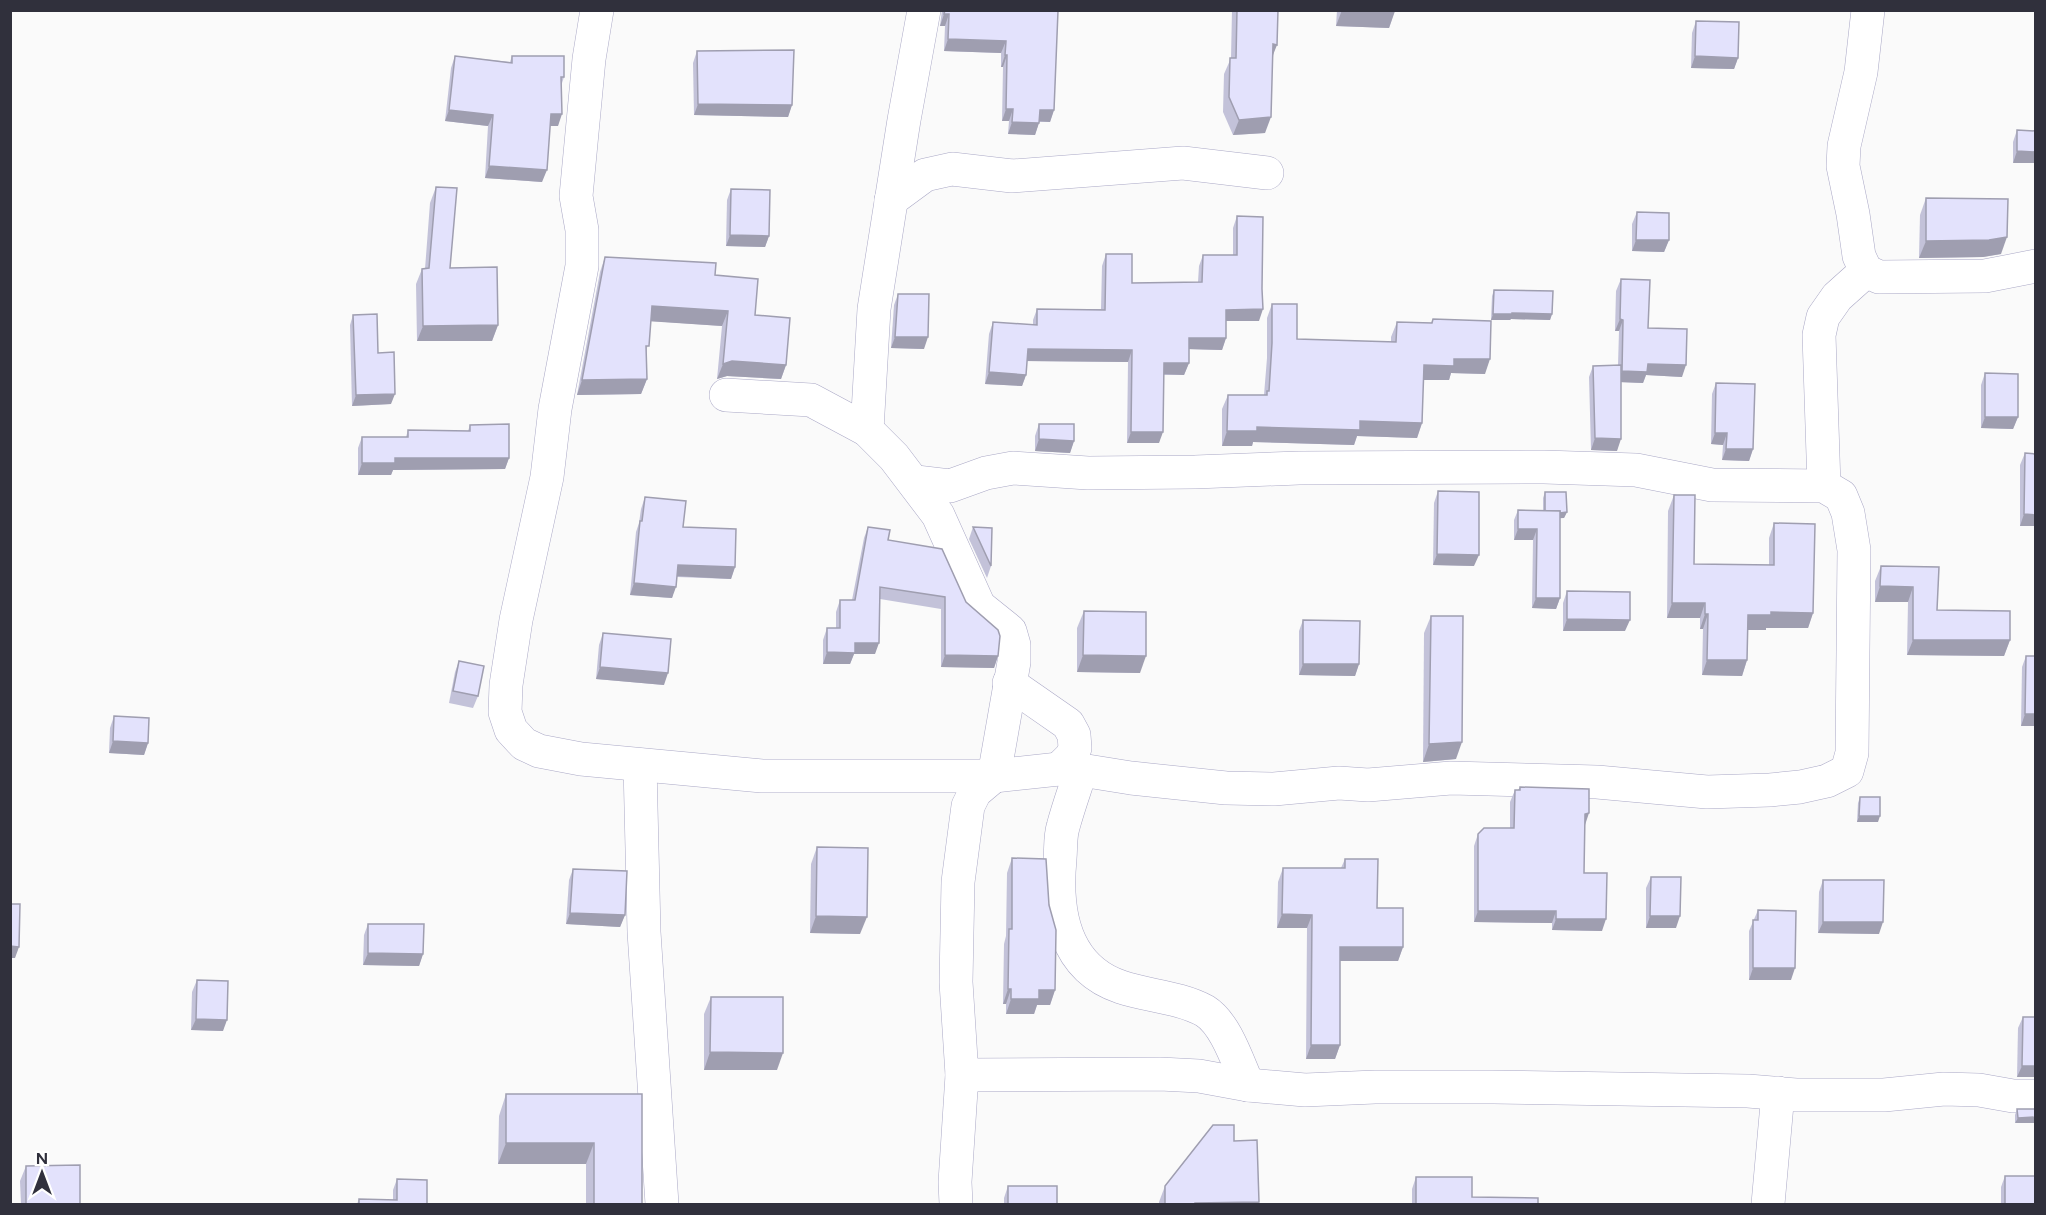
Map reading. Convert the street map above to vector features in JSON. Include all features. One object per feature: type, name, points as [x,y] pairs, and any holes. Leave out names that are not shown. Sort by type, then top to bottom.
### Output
[{"type":"street","points":[[597,10],[587,81],[576,196],[582,230],[582,266],[555,409],[547,477],[516,620],[506,685],[505,712],[511,730],[524,744],[539,751],[580,759],[762,776],[994,776],[1070,769],[1226,788],[1274,789],[1339,783],[1368,785],[1451,778],[1597,782],[1707,792],[1800,787],[1827,781],[1847,771],[1852,753],[1854,550],[1848,513],[1841,496],[1824,486],[1712,485],[1636,470],[1544,467],[1410,466],[1100,473],[1013,468],[986,473],[944,501]]},
{"type":"street","points":[[867,430],[874,309],[924,10]]},
{"type":"street","points":[[1868,10],[1861,72],[1844,146],[1843,166],[1859,256],[1866,271],[1879,277],[1985,276],[2036,266]]},
{"type":"street","points":[[891,200],[925,175],[952,169],[1012,176],[1183,163],[1267,173]]},
{"type":"street","points":[[1824,486],[1819,335],[1822,317],[1837,297],[1866,271]]},
{"type":"street","points":[[726,395],[811,400],[867,430],[894,456],[916,482],[944,501],[979,606],[1010,631],[1014,645],[1014,662],[994,776],[975,792],[968,806],[958,882],[956,982],[962,1076],[955,1182],[956,1204]]},
{"type":"street","points":[[1010,683],[1068,724],[1074,735],[1075,748],[1062,828],[1058,881],[1062,924],[1075,954],[1094,974],[1120,987],[1172,999],[1206,1012],[1225,1033],[1248,1085]]},
{"type":"street","points":[[640,765],[644,932],[662,1204]]},
{"type":"street","points":[[962,1076],[1160,1074],[1199,1076],[1248,1085],[1305,1090],[1375,1087],[1493,1087],[1748,1091],[1796,1095],[1884,1095],[1944,1089],[2036,1096]]},
{"type":"street","points":[[1768,1204],[1778,1093]]},
{"type":"building","points":[[945,10],[1058,11],[1054,110],[1040,110],[1039,123],[1012,122],[1013,109],[1006,109],[1006,41],[948,39],[949,14],[944,14]]},
{"type":"building","points":[[1237,10],[1278,10],[1277,45],[1273,44],[1271,117],[1239,120],[1229,97],[1230,58],[1236,58]]},
{"type":"building","points":[[1696,21],[1739,22],[1738,58],[1695,56]]},
{"type":"building","points":[[794,50],[792,105],[698,104],[697,51]]},
{"type":"building","points":[[455,56],[512,63],[512,56],[564,56],[564,77],[561,77],[562,114],[551,114],[547,170],[489,166],[493,115],[449,110]]},
{"type":"building","points":[[2017,130],[2036,131],[2036,152],[2017,151]]},
{"type":"building","points":[[436,187],[457,188],[450,268],[497,267],[498,325],[423,326],[422,269],[429,268]]},
{"type":"building","points":[[731,189],[770,190],[769,236],[730,235]]},
{"type":"building","points":[[1926,198],[2008,199],[2007,237],[1989,240],[1926,241]]},
{"type":"building","points":[[1637,212],[1669,213],[1669,240],[1636,240]]},
{"type":"building","points":[[1237,216],[1263,217],[1263,309],[1226,310],[1226,338],[1189,338],[1189,363],[1164,363],[1163,432],[1131,432],[1132,350],[1028,349],[1026,375],[989,372],[993,322],[1037,325],[1037,309],[1105,310],[1106,254],[1132,254],[1132,283],[1202,282],[1203,255],[1237,255]]},
{"type":"building","points":[[605,257],[716,263],[715,275],[758,279],[755,315],[790,318],[786,365],[732,361],[723,364],[728,311],[652,306],[649,346],[646,346],[647,379],[582,380]]},
{"type":"building","points":[[1621,279],[1650,280],[1648,328],[1687,329],[1686,365],[1648,364],[1647,372],[1622,371]]},
{"type":"building","points":[[1494,290],[1553,291],[1552,314],[1493,314]]},
{"type":"building","points":[[898,294],[929,294],[928,337],[895,337]]},
{"type":"building","points":[[1272,304],[1297,304],[1297,339],[1396,342],[1397,322],[1432,323],[1433,319],[1491,321],[1490,359],[1454,359],[1454,366],[1424,365],[1422,423],[1360,421],[1360,430],[1257,427],[1257,431],[1227,431],[1228,395],[1267,395],[1269,391]]},
{"type":"building","points":[[377,314],[378,353],[394,352],[395,394],[356,395],[353,315]]},
{"type":"building","points":[[1621,365],[1621,439],[1595,438],[1593,366]]},
{"type":"building","points":[[1985,373],[2018,374],[2018,417],[1985,417]]},
{"type":"building","points":[[1716,383],[1755,384],[1753,449],[1726,449],[1727,433],[1715,433]]},
{"type":"building","points":[[509,424],[509,458],[395,458],[395,463],[362,463],[362,437],[408,437],[408,430],[470,431],[470,425]]},
{"type":"building","points":[[1039,424],[1074,424],[1074,441],[1039,439]]},
{"type":"building","points":[[2025,453],[2036,454],[2036,515],[2024,514]]},
{"type":"building","points":[[1438,491],[1479,492],[1479,555],[1437,554]]},
{"type":"building","points":[[1545,492],[1566,492],[1567,512],[1545,511]]},
{"type":"building","points":[[1674,495],[1695,495],[1694,564],[1774,565],[1774,523],[1815,524],[1813,613],[1771,612],[1771,615],[1748,615],[1747,660],[1707,660],[1708,614],[1705,614],[1705,603],[1672,603]]},
{"type":"building","points":[[645,497],[686,501],[683,527],[736,529],[735,567],[678,565],[676,587],[634,583],[640,521],[642,521]]},
{"type":"building","points":[[1518,510],[1560,511],[1560,598],[1536,598],[1537,529],[1518,529]]},
{"type":"building","points":[[868,527],[890,530],[888,540],[942,549],[966,602],[998,630],[1000,636],[998,656],[945,655],[945,597],[880,587],[879,643],[855,643],[855,653],[827,652],[827,628],[840,628],[840,600],[855,600]]},
{"type":"building","points":[[973,527],[992,528],[991,566]]},
{"type":"building","points":[[1881,566],[1939,567],[1937,610],[2010,611],[2010,640],[1913,640],[1913,587],[1880,586]]},
{"type":"building","points":[[1567,591],[1630,592],[1630,620],[1567,619]]},
{"type":"building","points":[[1084,611],[1146,612],[1146,656],[1083,655]]},
{"type":"building","points":[[1431,616],[1463,616],[1462,742],[1429,744]]},
{"type":"building","points":[[1303,620],[1360,621],[1359,664],[1303,664]]},
{"type":"building","points":[[603,633],[671,639],[668,673],[600,667]]},
{"type":"building","points":[[2026,656],[2036,656],[2036,714],[2025,714]]},
{"type":"building","points":[[459,661],[484,666],[478,696],[453,691]]},
{"type":"building","points":[[114,716],[149,718],[148,743],[113,741]]},
{"type":"building","points":[[1520,787],[1589,789],[1589,813],[1585,814],[1584,873],[1607,873],[1606,919],[1556,919],[1556,911],[1478,911],[1478,834],[1484,828],[1514,828],[1515,790],[1520,790]]},
{"type":"building","points":[[1860,797],[1880,797],[1880,816],[1859,816]]},
{"type":"building","points":[[817,847],[868,848],[867,917],[816,916]]},
{"type":"building","points":[[1012,858],[1046,859],[1049,905],[1056,930],[1055,990],[1039,990],[1039,999],[1011,999],[1011,989],[1008,989],[1009,929],[1012,929]]},
{"type":"building","points":[[1345,859],[1378,859],[1377,908],[1403,908],[1403,947],[1340,947],[1340,1045],[1311,1045],[1312,915],[1282,914],[1283,868],[1345,868]]},
{"type":"building","points":[[573,869],[627,871],[625,915],[570,913]]},
{"type":"building","points":[[1651,877],[1681,877],[1680,916],[1650,916]]},
{"type":"building","points":[[1823,880],[1884,880],[1883,922],[1823,922]]},
{"type":"building","points":[[10,904],[20,904],[19,947],[10,946]]},
{"type":"building","points":[[1758,910],[1796,911],[1795,968],[1753,968],[1753,920],[1758,920]]},
{"type":"building","points":[[368,924],[424,924],[423,954],[368,953]]},
{"type":"building","points":[[197,980],[228,981],[227,1020],[196,1019]]},
{"type":"building","points":[[711,997],[783,997],[783,1053],[710,1052]]},
{"type":"building","points":[[2023,1017],[2036,1017],[2036,1066],[2022,1066]]},
{"type":"building","points":[[506,1094],[642,1094],[642,1204],[594,1204],[594,1143],[506,1143]]},
{"type":"building","points":[[2017,1109],[2036,1109],[2036,1117],[2018,1118]]},
{"type":"building","points":[[1213,1125],[1234,1125],[1234,1141],[1257,1140],[1259,1202],[1165,1204],[1165,1186]]},
{"type":"building","points":[[80,1165],[80,1204],[26,1204],[26,1166]]},
{"type":"building","points":[[2005,1176],[2036,1176],[2036,1204],[2005,1204]]},
{"type":"building","points":[[1416,1177],[1472,1177],[1472,1197],[1538,1198],[1538,1204],[1416,1204]]},
{"type":"building","points":[[397,1179],[427,1180],[427,1204],[359,1204],[359,1199],[397,1200]]},
{"type":"building","points":[[1008,1186],[1057,1186],[1057,1204],[1008,1204]]}]
